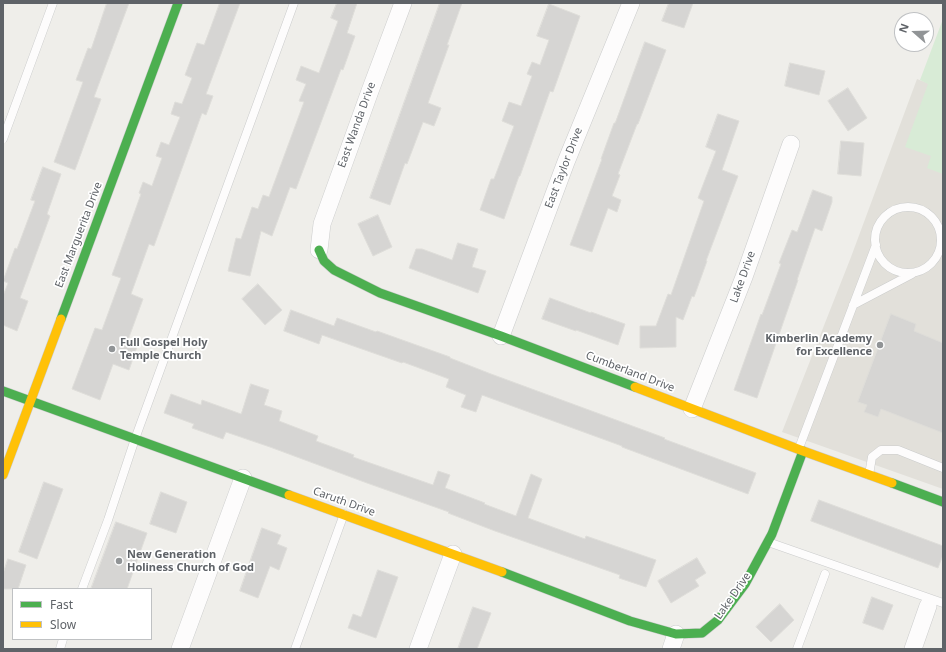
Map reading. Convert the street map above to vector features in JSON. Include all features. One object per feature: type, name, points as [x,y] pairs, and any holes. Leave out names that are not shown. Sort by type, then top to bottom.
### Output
[{"type":"street","name":"East Marguerita Drive","points":[[3,475],[178,3]]},
{"type":"street","name":"East Wanda Drive","points":[[319,250],[322,224],[403,3]]},
{"type":"street","name":"East Taylor Drive","points":[[501,336],[566,162],[630,3]]},
{"type":"street","name":"Lake Drive","points":[[692,409],[744,277],[791,144]]},
{"type":"street","name":"Cumberland Drive","points":[[319,250],[324,261],[334,270],[380,293],[501,336],[869,475],[941,499]]},
{"type":"street","name":"Caruth Drive","points":[[3,391],[452,554],[630,621],[674,642]]},
{"type":"street","name":"Lake Drive","points":[[674,642],[702,633],[718,620],[744,584],[772,534],[801,450]]},
{"type":"street","points":[[180,649],[243,478]]},
{"type":"street","points":[[418,649],[452,554]]},
{"type":"street","points":[[913,649],[936,604]]},
{"type":"lane","points":[[3,139],[53,3]]},
{"type":"lane","points":[[82,588],[108,520],[135,438],[294,3]]},
{"type":"lane","points":[[853,305],[926,267],[934,260],[939,250],[942,237],[939,228],[934,219],[926,212],[916,208],[906,207],[895,210],[886,216],[880,224],[876,234],[876,245],[879,255],[886,264],[895,270],[905,273],[916,272]]},
{"type":"lane","points":[[801,450],[876,245]]},
{"type":"lane","points":[[869,475],[872,457],[881,450],[898,450],[943,468]]},
{"type":"lane","points":[[295,649],[344,514]]},
{"type":"lane","points":[[767,542],[936,604]]},
{"type":"lane","points":[[797,649],[825,574]]},
{"type":"shaded area","name":"Kimberlin Academy for Excellence","points":[[917,79],[943,89],[943,489],[782,432],[851,257]]},
{"type":"green space","points":[[943,19],[943,174],[927,168],[931,156],[905,147],[928,84],[920,80],[931,52],[934,52],[934,43]]},
{"type":"building","points":[[107,3],[129,3],[94,97],[101,99],[75,170],[54,162],[83,82],[76,80],[88,48],[91,49]]},
{"type":"building","points":[[220,3],[240,3],[206,94],[213,96],[206,115],[202,113],[154,246],[149,244],[131,294],[143,299],[128,340],[138,344],[129,370],[113,364],[100,400],[72,389],[95,328],[102,330],[121,278],[112,275],[141,194],[139,193],[143,182],[152,186],[162,158],[156,156],[161,142],[169,145],[180,117],[171,114],[175,102],[182,104],[192,78],[185,75],[197,43],[204,45]]},
{"type":"building","points":[[337,3],[357,3],[347,33],[355,36],[296,189],[290,187],[272,236],[261,231],[250,276],[228,271],[236,238],[241,239],[252,207],[258,209],[263,195],[269,197],[304,102],[299,101],[306,84],[296,80],[301,66],[319,73],[338,21],[331,18]]},
{"type":"building","points":[[440,3],[462,3],[447,45],[449,45],[428,103],[441,108],[434,126],[423,122],[407,164],[405,163],[390,205],[370,198]]},
{"type":"building","points":[[669,3],[693,3],[684,28],[662,21]]},
{"type":"building","points":[[549,4],[580,16],[553,92],[550,91],[504,219],[480,210],[491,179],[494,179],[514,126],[502,121],[509,102],[521,106],[532,76],[527,74],[532,62],[540,65],[549,40],[537,36]]},
{"type":"building","points":[[645,42],[666,50],[618,174],[620,175],[612,196],[621,200],[617,212],[608,208],[592,252],[570,245]]},
{"type":"building","points":[[790,63],[825,71],[819,95],[785,86]]},
{"type":"building","points":[[848,88],[867,118],[848,131],[828,101]]},
{"type":"building","points":[[718,114],[739,121],[722,170],[738,176],[694,297],[692,296],[683,320],[676,317],[676,347],[640,348],[640,326],[656,326],[668,294],[671,295],[704,201],[698,198],[716,151],[706,147]]},
{"type":"building","points":[[841,141],[864,143],[861,176],[838,174]]},
{"type":"building","points":[[43,167],[61,174],[47,214],[50,216],[20,298],[28,301],[17,331],[3,325],[3,296],[8,283],[3,281],[35,201],[31,200]]},
{"type":"building","points":[[813,190],[832,197],[832,202],[822,231],[815,228],[757,398],[734,390],[761,314],[762,315],[781,264],[779,263],[792,230],[797,232]]},
{"type":"building","points":[[378,215],[392,247],[373,256],[358,224]]},
{"type":"building","points":[[458,243],[478,249],[472,267],[486,271],[478,293],[409,268],[416,249],[422,249],[452,260]]},
{"type":"building","points":[[258,284],[282,310],[265,325],[242,299]]},
{"type":"building","points":[[550,298],[625,324],[618,345],[542,319]]},
{"type":"building","points":[[291,310],[334,326],[337,318],[376,332],[377,331],[450,357],[491,374],[756,473],[748,494],[482,395],[476,412],[461,407],[466,395],[446,387],[449,379],[322,335],[319,344],[284,331]]},
{"type":"building","points":[[891,314],[916,324],[914,331],[943,343],[943,433],[881,409],[878,417],[864,412],[867,405],[858,402]]},
{"type":"building","points":[[251,384],[269,390],[264,405],[282,411],[279,421],[318,436],[316,441],[354,455],[353,457],[433,485],[438,471],[450,475],[445,488],[516,516],[531,474],[542,479],[528,518],[585,539],[586,536],[656,560],[646,587],[619,578],[620,575],[495,531],[448,513],[449,512],[270,447],[226,432],[223,439],[192,428],[194,424],[164,413],[171,394],[201,405],[202,400],[241,414]]},
{"type":"building","points":[[44,482],[63,489],[37,559],[19,552]]},
{"type":"building","points":[[161,492],[187,502],[176,533],[150,524]]},
{"type":"building","points":[[819,500],[943,546],[943,555],[938,568],[811,521]]},
{"type":"building","name":"New Generation Holiness Church of God","points":[[116,522],[147,533],[127,588],[91,588]]},
{"type":"building","points":[[262,528],[281,535],[277,544],[287,548],[279,570],[270,566],[258,598],[240,591]]},
{"type":"building","points":[[697,558],[706,573],[695,580],[699,586],[671,603],[658,581]]},
{"type":"building","points":[[8,559],[26,565],[18,588],[3,589],[3,574]]},
{"type":"building","points":[[378,570],[398,577],[376,638],[348,628],[353,614],[361,617]]},
{"type":"building","points":[[872,597],[893,605],[883,630],[863,623]]},
{"type":"building","points":[[780,604],[794,620],[771,642],[756,627]]},
{"type":"building","points":[[473,607],[491,613],[477,649],[458,649]]},
{"type":"traffic: fast","points":[[61,319],[178,3]]},
{"type":"traffic: fast","points":[[319,250],[324,261],[334,270],[380,293],[501,336],[635,387]]},
{"type":"traffic: fast","points":[[3,391],[289,495]]},
{"type":"traffic: fast","points":[[502,572],[630,621],[676,634],[702,633],[718,620],[745,584],[772,534],[803,451]]},
{"type":"traffic: fast","points":[[892,483],[943,502]]},
{"type":"traffic: slow","points":[[3,475],[61,319]]},
{"type":"traffic: slow","points":[[635,387],[892,483]]},
{"type":"traffic: slow","points":[[289,495],[502,572]]},
{"type":"place","name":"Kimberlin Academy for Excellence","points":[[880,345]]},
{"type":"place","name":"Full Gospel Holy Temple Church","points":[[112,349]]},
{"type":"place","name":"New Generation Holiness Church of God","points":[[119,561]]}]
